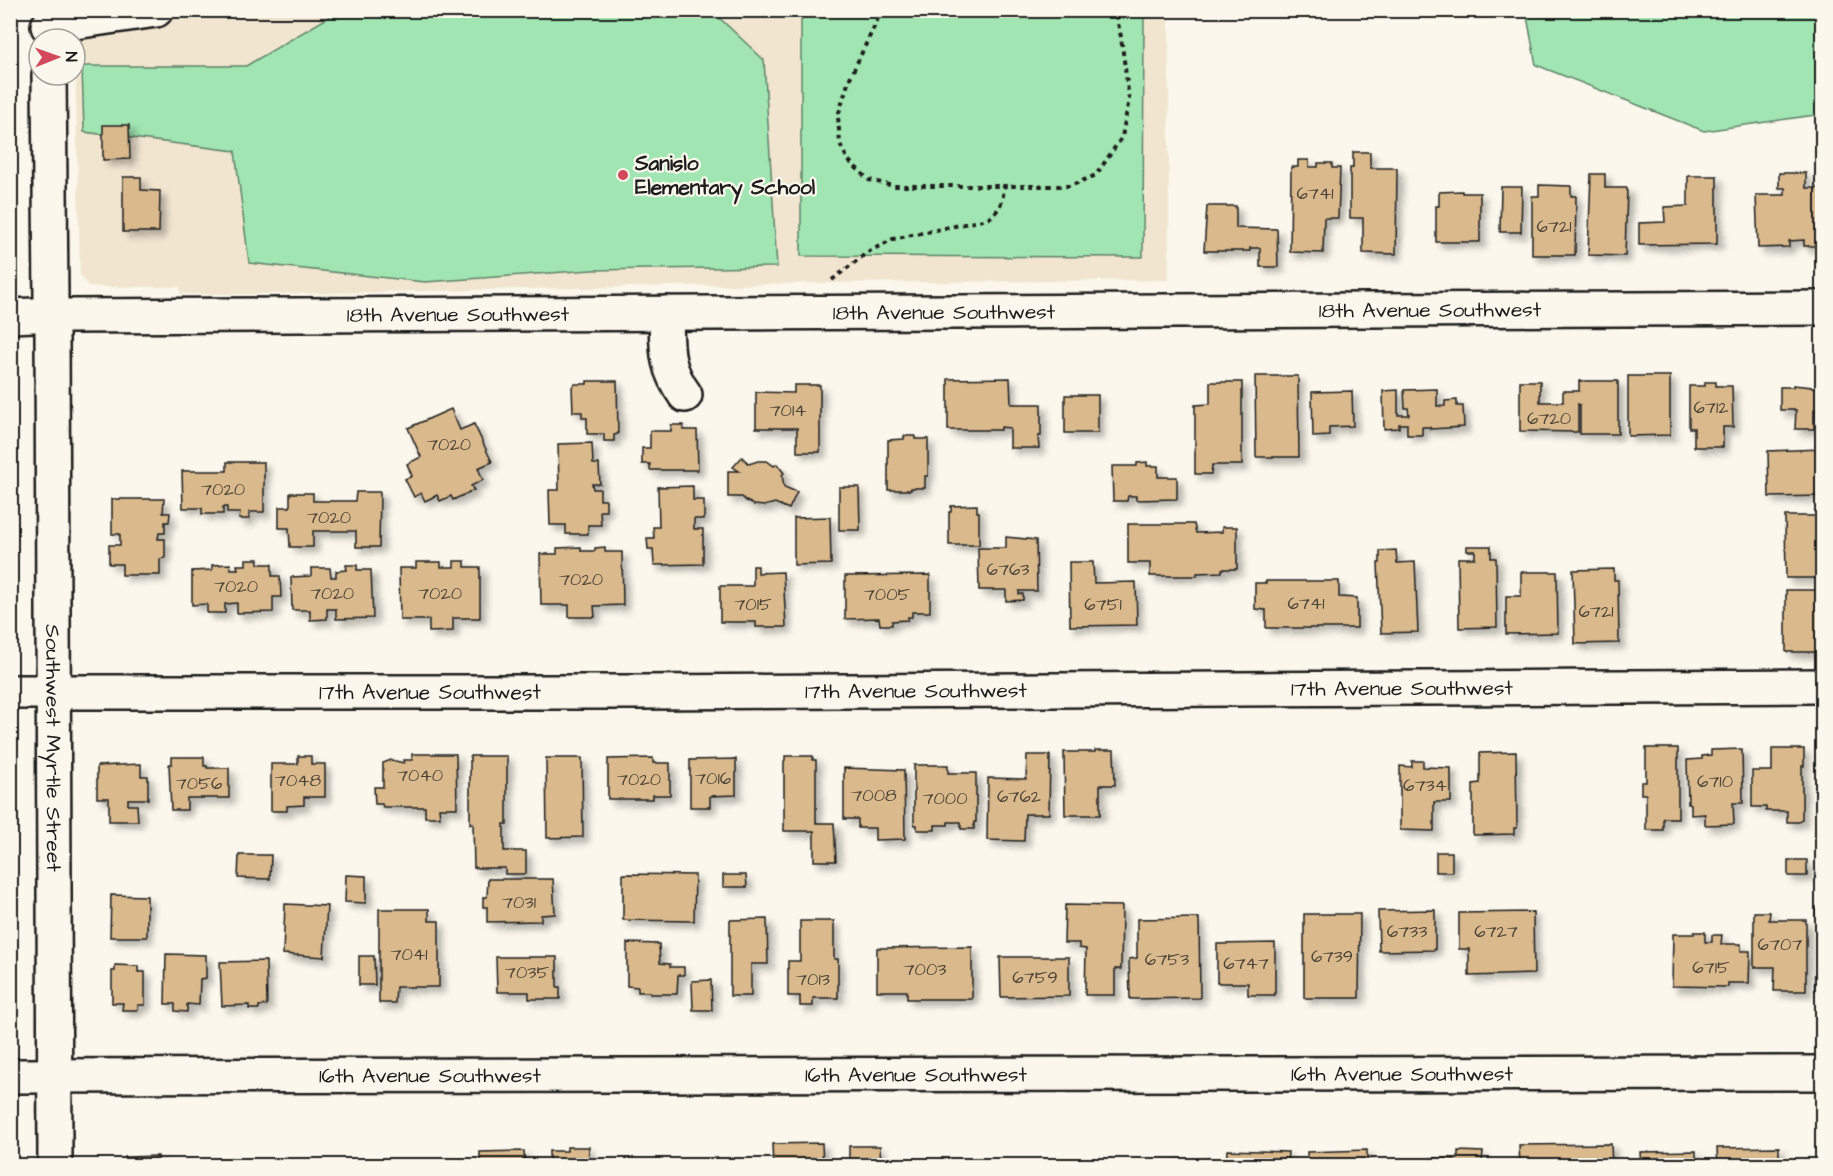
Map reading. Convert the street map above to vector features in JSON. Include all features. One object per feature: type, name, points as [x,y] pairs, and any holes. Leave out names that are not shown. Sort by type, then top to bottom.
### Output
[{"type":"street","points":[[48,25],[156,10]]},
{"type":"street","name":"Southwest Myrtle Street","points":[[49,87],[43,316],[52,692],[55,1166]]},
{"type":"street","name":"18th Avenue Southwest","points":[[43,316],[1822,308]]},
{"type":"street","points":[[666,314],[669,367],[674,380],[685,395]]},
{"type":"street","name":"17th Avenue Southwest","points":[[10,692],[640,692],[1822,686]]},
{"type":"street","name":"16th Avenue Southwest","points":[[10,1076],[1822,1073]]},
{"type":"path","points":[[882,10],[849,80],[838,116],[840,144],[848,160],[869,180],[894,186],[1070,186],[1096,175],[1122,137],[1129,99],[1115,10]]},
{"type":"path","points":[[829,283],[868,252],[892,239],[988,219],[998,211],[1003,199],[1004,186]]},
{"type":"shaded area","name":"Sanislo Elementary School","points":[[74,10],[1169,11],[1169,280],[829,283],[282,294],[180,294],[180,287],[89,287],[80,275],[76,87],[87,87],[87,27],[74,27]]},
{"type":"green space","points":[[339,11],[712,11],[764,60],[777,267],[592,270],[425,282],[249,263],[235,151],[84,132],[83,87],[87,87],[87,66],[246,66]]},
{"type":"green space","points":[[801,11],[1144,11],[1143,257],[801,256]]},
{"type":"green space","points":[[1526,11],[1822,11],[1822,114],[1704,131],[1536,65]]},
{"type":"building","points":[[103,125],[129,125],[130,159],[103,160]]},
{"type":"building","points":[[1353,152],[1370,152],[1370,168],[1397,168],[1396,254],[1363,253],[1363,218],[1350,218],[1350,168],[1353,168]]},
{"type":"building","points":[[1298,160],[1309,160],[1309,167],[1318,167],[1318,163],[1332,163],[1332,168],[1340,168],[1338,218],[1324,218],[1323,253],[1290,252],[1291,167],[1298,167]]},
{"type":"building","points":[[1779,173],[1806,173],[1806,188],[1822,188],[1822,246],[1804,246],[1804,240],[1789,241],[1789,247],[1758,248],[1756,195],[1785,195],[1785,188],[1779,188]]},
{"type":"building","points":[[1591,174],[1605,174],[1605,188],[1627,188],[1625,256],[1588,255]]},
{"type":"building","points":[[1688,176],[1717,176],[1717,244],[1639,245],[1639,223],[1665,222],[1664,207],[1688,206]]},
{"type":"building","points":[[123,177],[141,177],[141,190],[160,191],[159,232],[123,232]]},
{"type":"building","points":[[1539,185],[1571,186],[1571,196],[1576,196],[1575,255],[1532,255],[1532,196],[1539,196]]},
{"type":"building","points":[[1501,187],[1522,187],[1521,232],[1500,232]]},
{"type":"building","points":[[1462,191],[1462,193],[1480,193],[1480,242],[1436,242],[1436,206],[1439,206],[1439,192]]},
{"type":"building","points":[[1207,206],[1236,206],[1236,228],[1277,229],[1278,267],[1260,267],[1260,248],[1250,248],[1250,251],[1204,251]]},
{"type":"building","points":[[1255,376],[1298,376],[1299,457],[1256,457]]},
{"type":"building","points":[[1628,376],[1670,376],[1670,435],[1628,436]]},
{"type":"building","points":[[1010,378],[1011,404],[1041,404],[1039,448],[1010,448],[1010,428],[948,430],[948,379]]},
{"type":"building","points":[[587,381],[617,381],[618,434],[614,435],[614,441],[604,441],[604,434],[587,434],[587,418],[582,418],[582,412],[573,412],[572,387],[575,384],[587,384]]},
{"type":"building","points":[[1520,381],[1540,381],[1540,402],[1563,402],[1563,391],[1579,391],[1579,381],[1618,381],[1618,434],[1580,434],[1580,405],[1578,404],[1578,432],[1520,431]]},
{"type":"building","points":[[1210,382],[1242,382],[1242,465],[1212,465],[1211,474],[1195,474],[1195,405],[1210,404]]},
{"type":"building","points":[[1705,382],[1716,382],[1716,386],[1732,386],[1733,427],[1723,427],[1723,447],[1694,447],[1694,428],[1689,428],[1689,386],[1705,386]]},
{"type":"building","points":[[794,385],[820,385],[820,452],[797,452],[797,428],[756,428],[756,392],[794,393]]},
{"type":"building","points":[[1793,385],[1822,388],[1822,410],[1814,410],[1814,429],[1795,429],[1796,410],[1780,410],[1780,387],[1793,387]]},
{"type":"building","points":[[1437,389],[1437,406],[1445,406],[1445,401],[1457,400],[1457,406],[1463,406],[1464,427],[1430,429],[1430,427],[1422,427],[1422,435],[1407,435],[1407,424],[1399,424],[1399,428],[1384,429],[1383,391],[1398,390],[1398,415],[1409,415],[1408,408],[1405,408],[1404,390]]},
{"type":"building","points":[[1352,391],[1353,426],[1329,427],[1329,436],[1313,437],[1312,392]]},
{"type":"building","points":[[1065,395],[1098,395],[1098,433],[1065,433]]},
{"type":"building","points":[[451,409],[460,430],[474,424],[492,462],[478,468],[483,480],[471,486],[474,490],[453,500],[451,496],[440,501],[437,495],[425,501],[421,493],[414,497],[405,479],[412,476],[407,464],[421,457],[408,428]]},
{"type":"building","points":[[671,425],[683,425],[683,430],[697,430],[698,470],[650,470],[650,464],[642,464],[642,448],[650,448],[650,431],[671,431]]},
{"type":"building","points":[[904,436],[928,439],[928,476],[925,476],[925,488],[888,490],[888,440],[904,439]]},
{"type":"building","points":[[592,443],[593,464],[599,464],[600,484],[592,484],[593,489],[600,489],[600,500],[606,500],[606,511],[600,511],[601,525],[588,525],[588,534],[566,534],[566,525],[550,525],[549,490],[559,490],[558,444]]},
{"type":"building","points":[[1822,449],[1822,496],[1769,497],[1768,451]]},
{"type":"building","points":[[742,457],[749,464],[767,461],[774,466],[777,464],[784,473],[782,475],[784,487],[797,492],[789,509],[775,503],[764,506],[754,505],[742,497],[728,497],[728,471],[739,471],[733,467]]},
{"type":"building","points":[[227,462],[264,462],[264,512],[249,512],[249,519],[239,519],[240,513],[227,513],[227,507],[223,507],[223,514],[202,514],[202,508],[183,508],[182,471],[227,471]]},
{"type":"building","points":[[1147,462],[1147,466],[1158,466],[1158,477],[1177,477],[1177,499],[1136,500],[1136,496],[1128,496],[1127,501],[1113,501],[1112,466],[1137,466],[1137,463]]},
{"type":"building","points":[[693,486],[693,500],[704,500],[704,519],[694,519],[694,529],[703,529],[703,564],[654,565],[653,549],[648,549],[647,538],[654,538],[653,527],[659,527],[658,487]]},
{"type":"building","points":[[839,487],[859,487],[860,530],[839,530]]},
{"type":"building","points":[[356,492],[380,492],[379,547],[356,547],[356,531],[313,531],[313,547],[290,547],[289,528],[279,528],[279,507],[290,507],[290,493],[313,493],[313,501],[355,501]]},
{"type":"building","points":[[112,499],[164,499],[163,513],[170,513],[169,522],[165,522],[165,533],[159,533],[158,539],[165,539],[165,558],[160,559],[160,575],[122,575],[122,564],[109,564],[109,545],[120,545],[120,534],[112,534]]},
{"type":"building","points":[[977,505],[979,545],[949,545],[951,506]]},
{"type":"building","points":[[1785,516],[1822,516],[1822,578],[1786,578]]},
{"type":"building","points":[[830,517],[831,564],[794,565],[794,518]]},
{"type":"building","points":[[1128,524],[1194,524],[1196,533],[1222,532],[1222,527],[1237,527],[1237,569],[1197,573],[1197,576],[1150,576],[1150,563],[1128,563]]},
{"type":"building","points":[[1006,537],[1036,540],[1037,591],[1019,591],[1019,594],[1023,594],[1023,600],[1006,601],[1006,590],[979,590],[978,548],[1006,548]]},
{"type":"building","points":[[1467,546],[1491,546],[1491,558],[1496,558],[1497,627],[1459,628],[1458,558],[1475,558],[1475,551],[1467,551]]},
{"type":"building","points":[[581,547],[581,551],[595,551],[595,548],[605,547],[605,552],[622,552],[623,605],[594,606],[595,617],[569,617],[569,605],[541,605],[540,554],[557,554],[557,548]]},
{"type":"building","points":[[1396,550],[1397,563],[1415,562],[1418,632],[1381,633],[1378,563],[1380,563],[1380,551]]},
{"type":"building","points":[[246,559],[258,559],[258,564],[272,564],[272,576],[280,576],[281,597],[273,597],[273,612],[237,613],[237,603],[225,604],[225,613],[207,613],[207,604],[192,605],[192,571],[212,570],[212,565],[230,564],[231,569],[238,569],[237,565],[246,565]]},
{"type":"building","points":[[454,561],[465,561],[465,567],[480,567],[480,618],[453,618],[453,631],[429,632],[429,620],[400,620],[399,568],[416,568],[416,562],[441,562],[441,567],[454,567]]},
{"type":"building","points":[[1069,562],[1093,562],[1094,583],[1136,582],[1137,625],[1070,626]]},
{"type":"building","points":[[346,565],[357,565],[357,570],[371,570],[373,618],[336,619],[336,609],[327,609],[327,619],[310,620],[310,610],[292,610],[291,577],[311,576],[311,568],[330,568],[331,577],[336,577],[336,571],[347,570]]},
{"type":"building","points":[[753,566],[758,566],[758,573],[783,572],[786,627],[756,627],[756,622],[720,622],[720,586],[753,586]]},
{"type":"building","points":[[1614,569],[1614,580],[1618,580],[1619,643],[1575,644],[1573,570]]},
{"type":"building","points":[[1521,572],[1557,572],[1558,633],[1506,634],[1506,596],[1521,596]]},
{"type":"building","points":[[930,575],[930,612],[912,612],[912,617],[908,617],[908,620],[892,621],[892,625],[880,625],[879,618],[845,619],[845,576]]},
{"type":"building","points":[[1266,581],[1339,581],[1339,597],[1357,598],[1357,628],[1266,628],[1266,610],[1255,609],[1255,583],[1266,583]]},
{"type":"building","points":[[1786,590],[1822,590],[1822,652],[1786,652]]},
{"type":"building","points":[[1646,748],[1678,748],[1678,818],[1663,818],[1663,830],[1646,830],[1646,794],[1641,794],[1641,782],[1646,782]]},
{"type":"building","points":[[1742,749],[1743,803],[1733,803],[1734,824],[1705,825],[1705,814],[1691,815],[1691,804],[1688,804],[1687,760],[1702,759],[1702,756],[1711,755],[1711,750]]},
{"type":"building","points":[[1772,749],[1804,749],[1802,819],[1799,822],[1787,822],[1787,811],[1766,811],[1766,807],[1752,807],[1752,771],[1772,771]]},
{"type":"building","points":[[1095,750],[1114,750],[1115,785],[1100,785],[1100,815],[1065,815],[1064,752],[1095,752]]},
{"type":"building","points":[[1516,752],[1517,828],[1514,828],[1514,834],[1473,835],[1473,784],[1480,783],[1480,753]]},
{"type":"building","points":[[412,754],[456,754],[457,808],[439,808],[440,817],[425,817],[425,807],[383,807],[382,804],[375,804],[374,787],[383,787],[383,763],[391,760],[404,763],[403,760],[412,760]]},
{"type":"building","points":[[1027,755],[1050,755],[1049,814],[1025,814],[1024,841],[987,840],[988,778],[1026,779]]},
{"type":"building","points":[[298,756],[311,756],[311,764],[325,764],[325,797],[304,797],[304,805],[287,806],[287,811],[271,811],[271,764],[298,764]]},
{"type":"building","points":[[470,756],[507,756],[507,824],[504,824],[504,851],[526,851],[526,874],[505,874],[505,868],[474,868],[473,823],[470,824]]},
{"type":"building","points":[[785,756],[813,756],[813,760],[816,760],[816,823],[834,823],[836,861],[814,861],[814,831],[784,831]]},
{"type":"building","points":[[172,757],[204,757],[204,766],[207,768],[229,768],[229,798],[187,798],[187,810],[171,810],[169,764],[172,764]]},
{"type":"building","points":[[546,758],[582,758],[583,837],[547,838]]},
{"type":"building","points":[[653,758],[653,763],[670,763],[670,795],[653,795],[653,799],[608,799],[608,759]]},
{"type":"building","points":[[736,759],[736,795],[710,796],[710,807],[690,807],[690,760]]},
{"type":"building","points":[[1412,761],[1423,761],[1423,767],[1451,768],[1451,802],[1434,802],[1434,831],[1400,830],[1400,766],[1412,767]]},
{"type":"building","points":[[141,764],[141,776],[148,776],[148,799],[128,799],[128,805],[137,805],[138,821],[109,821],[109,798],[97,798],[97,766]]},
{"type":"building","points":[[914,765],[948,765],[948,773],[976,773],[974,829],[961,829],[961,822],[948,822],[948,825],[935,825],[935,830],[917,830],[917,825],[914,825]]},
{"type":"building","points":[[844,768],[904,770],[905,839],[875,840],[875,828],[858,828],[858,819],[844,819]]},
{"type":"building","points":[[1818,779],[1822,779],[1822,797],[1818,797]]},
{"type":"building","points":[[1436,852],[1452,852],[1452,872],[1436,872]]},
{"type":"building","points":[[239,855],[271,855],[270,879],[238,878]]},
{"type":"building","points":[[1788,860],[1807,860],[1807,876],[1788,876]]},
{"type":"building","points":[[623,874],[695,875],[694,921],[623,920]]},
{"type":"building","points":[[346,875],[366,876],[366,903],[345,902]]},
{"type":"building","points":[[723,875],[746,875],[747,887],[723,887]]},
{"type":"building","points":[[488,879],[553,879],[555,914],[541,915],[541,921],[487,922],[487,907],[483,907],[483,897],[487,897]]},
{"type":"building","points":[[111,895],[147,896],[147,937],[110,937]]},
{"type":"building","points":[[285,904],[327,906],[324,957],[283,954]]},
{"type":"building","points":[[1065,905],[1122,906],[1121,969],[1115,969],[1115,995],[1085,995],[1086,949],[1079,948],[1079,943],[1064,943]]},
{"type":"building","points":[[1816,907],[1822,907],[1822,990],[1815,990]]},
{"type":"building","points":[[379,909],[429,909],[429,921],[439,921],[439,987],[396,987],[395,1003],[379,1003]]},
{"type":"building","points":[[1435,910],[1435,950],[1379,951],[1378,911]]},
{"type":"building","points":[[1533,912],[1534,974],[1469,976],[1469,949],[1459,949],[1459,913]]},
{"type":"building","points":[[1754,912],[1770,912],[1769,920],[1806,920],[1806,991],[1774,991],[1775,967],[1754,967]]},
{"type":"building","points":[[1304,914],[1360,914],[1359,998],[1304,998]]},
{"type":"building","points":[[1199,918],[1200,998],[1130,999],[1129,959],[1137,958],[1137,919]]},
{"type":"building","points":[[767,919],[768,964],[751,964],[751,996],[730,996],[730,920]]},
{"type":"building","points":[[800,921],[834,921],[834,959],[838,959],[838,998],[813,998],[813,1006],[800,1006],[800,996],[788,996],[788,961],[800,961]]},
{"type":"building","points":[[1694,932],[1705,932],[1705,942],[1712,942],[1712,935],[1722,935],[1721,944],[1741,944],[1741,951],[1750,951],[1749,983],[1728,983],[1728,987],[1672,986],[1673,934],[1694,934]]},
{"type":"building","points":[[627,943],[659,944],[660,963],[670,964],[670,967],[684,967],[684,975],[678,975],[677,994],[650,994],[650,992],[638,992],[638,987],[627,986]]},
{"type":"building","points":[[1275,943],[1275,995],[1248,995],[1248,983],[1217,983],[1217,944]]},
{"type":"building","points":[[972,947],[972,999],[907,999],[907,991],[877,991],[877,948]]},
{"type":"building","points":[[166,954],[206,955],[206,978],[200,979],[199,1005],[187,1004],[187,1012],[175,1011],[175,1004],[165,1004]]},
{"type":"building","points":[[359,956],[374,956],[375,985],[359,985]]},
{"type":"building","points":[[496,957],[557,957],[557,987],[560,987],[560,999],[529,999],[529,992],[497,992]]},
{"type":"building","points":[[1000,957],[1069,957],[1069,996],[1001,997]]},
{"type":"building","points":[[266,961],[267,1005],[259,1006],[259,1009],[249,1009],[249,1005],[222,1006],[220,962]]},
{"type":"building","points":[[115,965],[138,966],[138,972],[145,972],[145,1005],[138,1005],[138,1010],[122,1010],[123,1003],[112,1003],[112,971],[115,971]]},
{"type":"building","points":[[711,980],[712,1010],[693,1010],[692,981]]},
{"type":"building","points":[[822,1143],[823,1166],[773,1166],[772,1144]]},
{"type":"building","points":[[1611,1144],[1612,1166],[1520,1166],[1519,1145]]},
{"type":"building","points":[[849,1146],[880,1146],[881,1166],[836,1166],[836,1163],[849,1163]]},
{"type":"building","points":[[567,1147],[589,1147],[588,1166],[549,1166],[549,1151],[567,1151]]},
{"type":"building","points":[[1779,1147],[1779,1166],[1718,1166],[1717,1148]]},
{"type":"building","points":[[1227,1150],[1288,1152],[1287,1166],[1226,1166]]},
{"type":"building","points":[[1367,1150],[1367,1166],[1307,1166],[1307,1152]]},
{"type":"building","points":[[524,1151],[525,1166],[480,1166],[480,1152]]},
{"type":"building","points":[[1458,1151],[1483,1152],[1482,1161],[1501,1162],[1501,1166],[1430,1166],[1430,1158],[1458,1159]]},
{"type":"building","points":[[1696,1151],[1696,1166],[1641,1166],[1640,1152]]},
{"type":"building","points":[[158,1156],[158,1166],[125,1166],[125,1157]]},
{"type":"building","points":[[1214,1158],[1214,1166],[1146,1166],[1146,1161]]},
{"type":"building","points":[[212,1160],[245,1161],[245,1166],[212,1166]]},
{"type":"building","points":[[265,1162],[301,1164],[301,1166],[265,1166]]},
{"type":"building","points":[[444,1162],[444,1166],[380,1166],[380,1163]]},
{"type":"place","name":"Sanislo Elementary School","points":[[623,175]]}]
